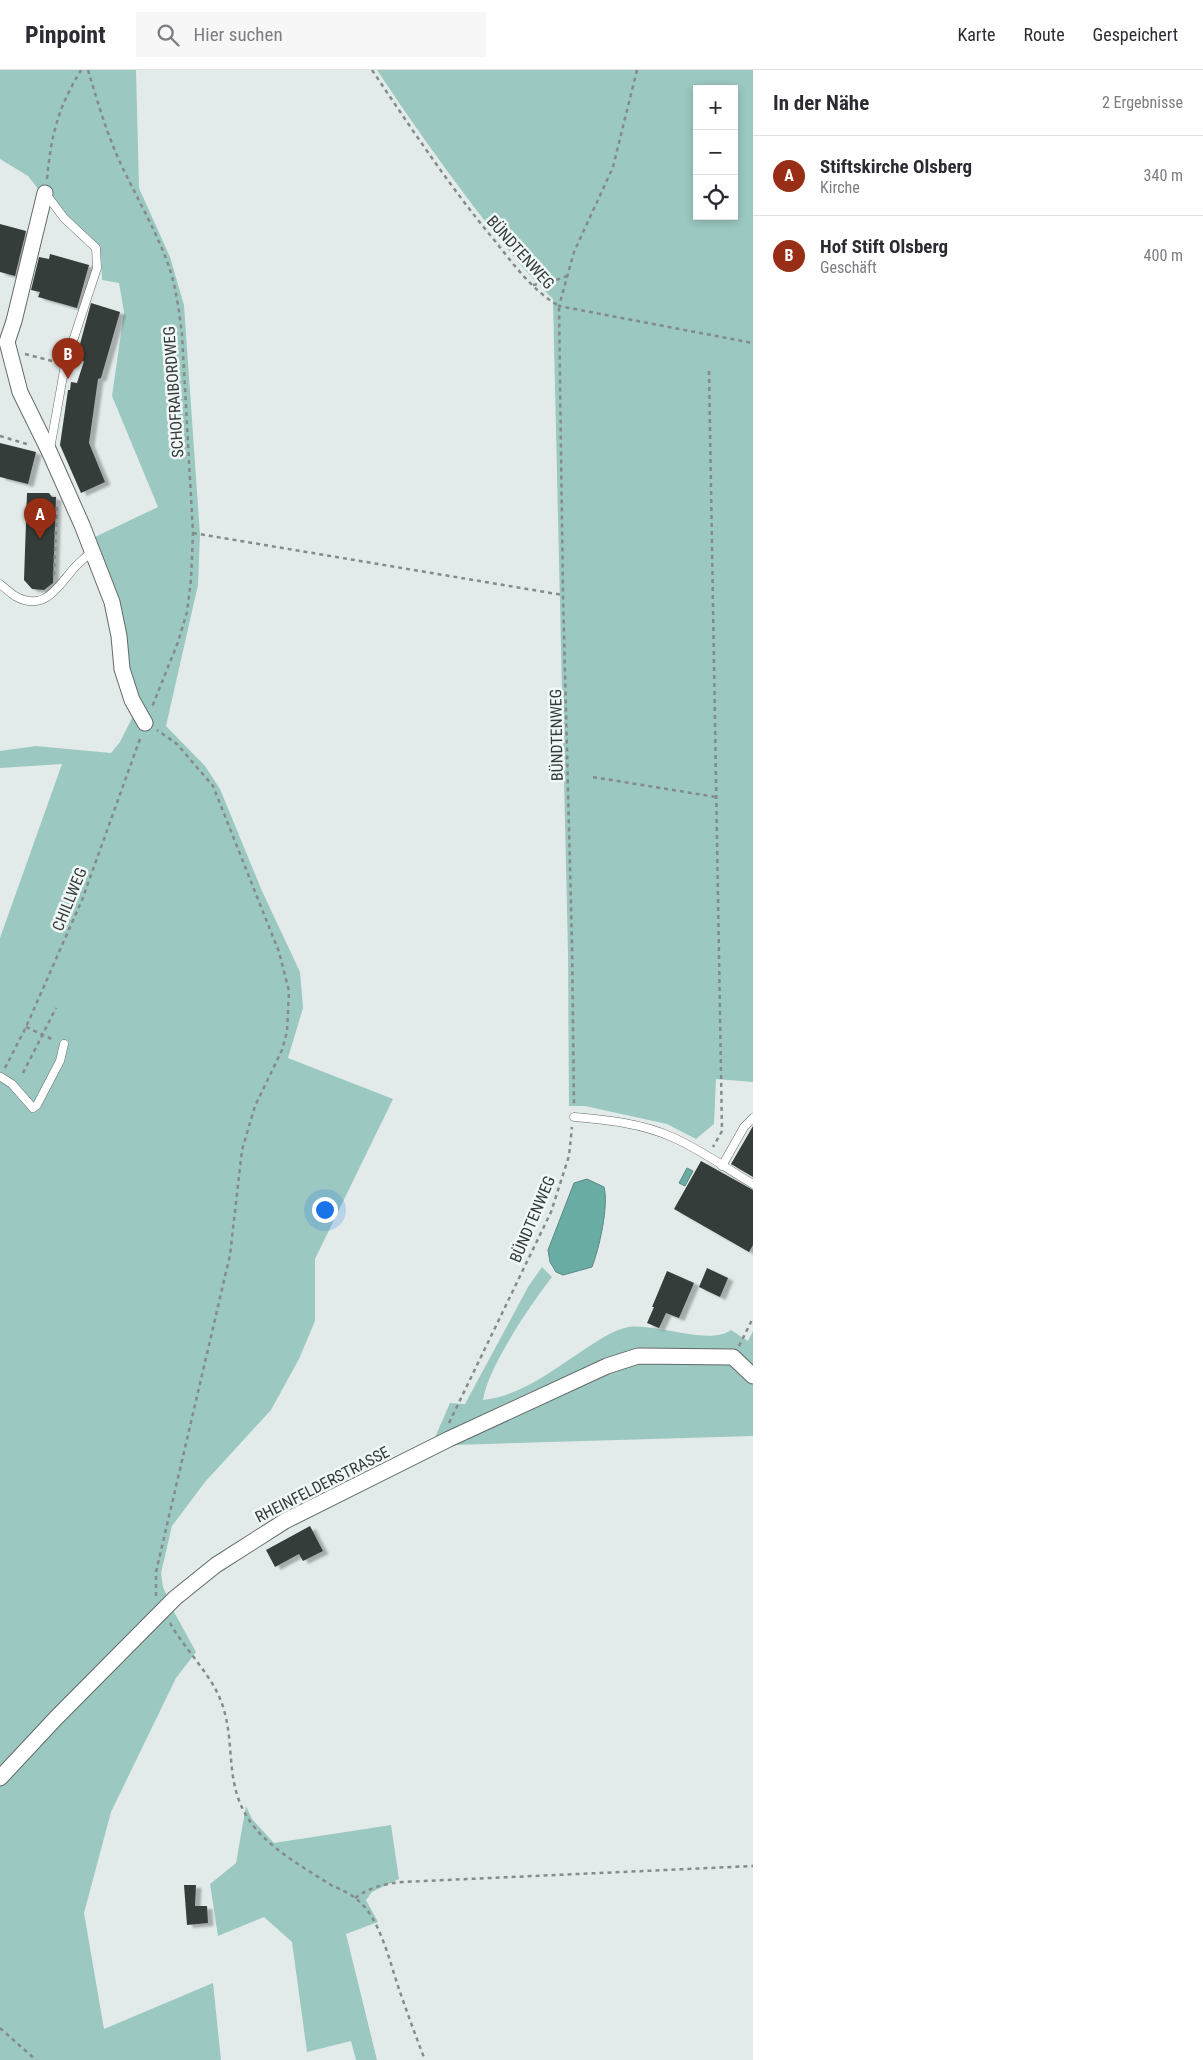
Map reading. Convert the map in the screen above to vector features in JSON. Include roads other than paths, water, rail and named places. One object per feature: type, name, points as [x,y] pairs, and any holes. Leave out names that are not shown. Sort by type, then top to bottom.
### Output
[{"type":"street","points":[[45,193],[17,312],[4,342],[20,392],[50,451],[112,602],[119,636],[122,669],[132,700],[145,722]]},
{"type":"street","name":"RHEINFELDERSTRASSE","points":[[0,1778],[56,1718],[175,1598],[216,1565],[285,1521],[449,1439],[607,1366],[638,1356],[734,1357],[753,1376]]},
{"type":"lane","points":[[45,193],[64,218],[96,248],[97,257],[96,268],[65,365],[50,451]]},
{"type":"lane","points":[[0,584],[16,596],[27,600],[39,601],[53,594],[76,566],[92,551]]},
{"type":"lane","points":[[1,1077],[12,1084],[33,1108],[60,1061],[64,1044]]},
{"type":"lane","points":[[574,1117],[600,1119],[637,1126],[673,1137],[753,1184]]},
{"type":"lane","points":[[722,1166],[744,1127],[753,1118]]},
{"type":"place","name":"Hof Stift Olsberg","points":[[68,379]]},
{"type":"place","name":"Stiftskirche Olsberg","points":[[40,539]]}]
